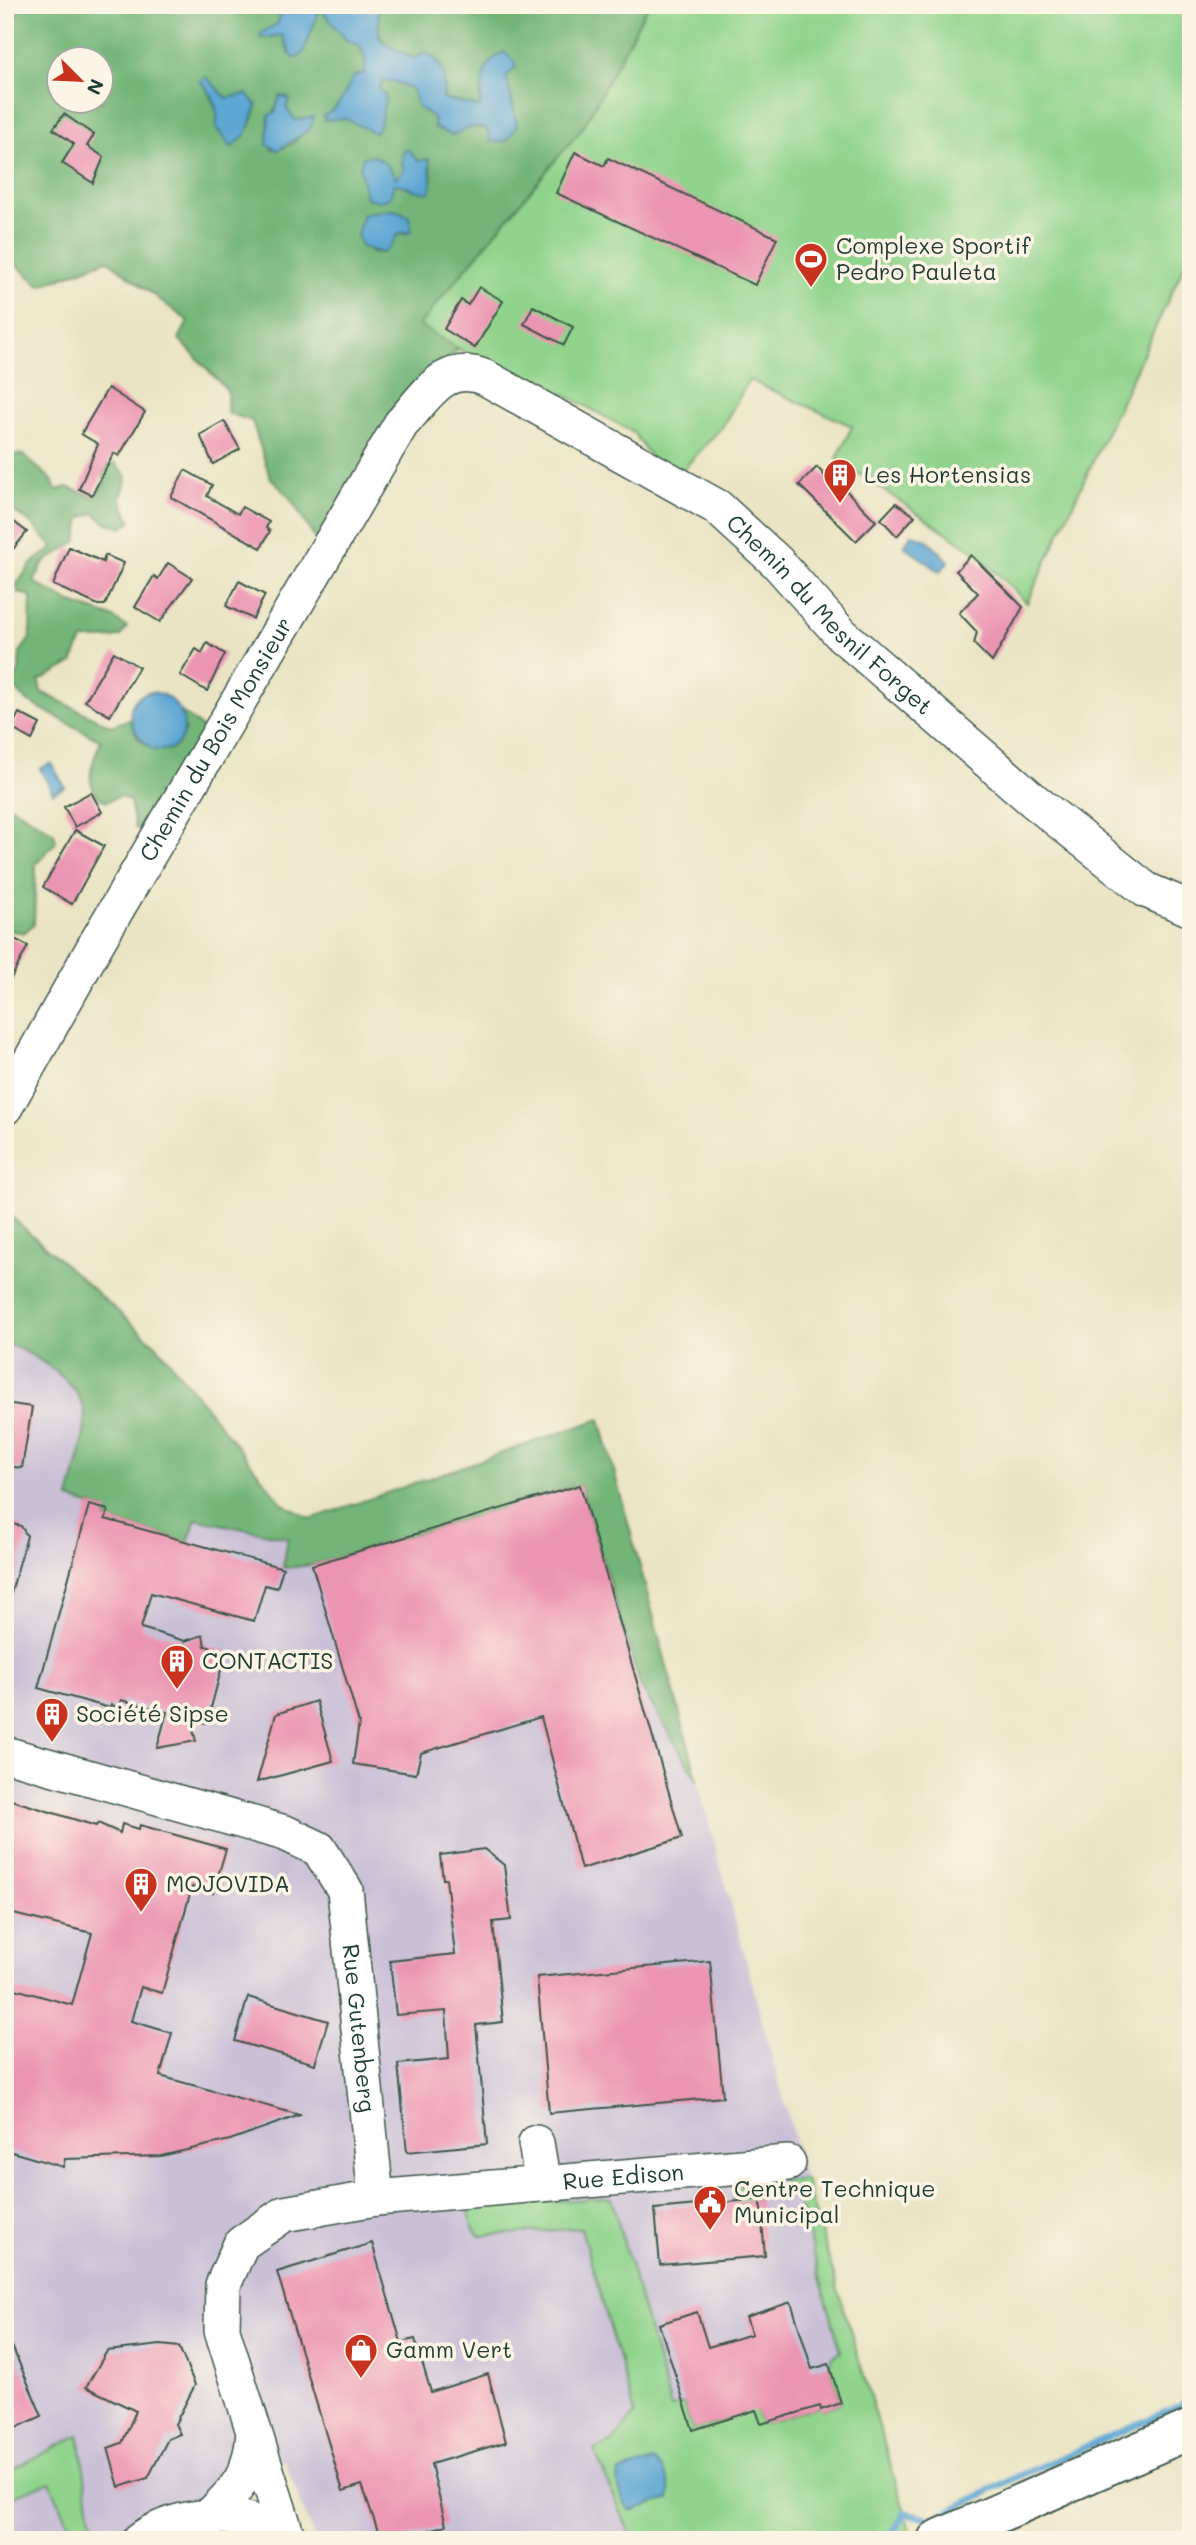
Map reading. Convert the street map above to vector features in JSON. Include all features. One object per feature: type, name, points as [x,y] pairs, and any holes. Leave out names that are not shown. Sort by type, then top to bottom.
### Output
[{"type":"main road","points":[[937,2540],[1191,2429]]},
{"type":"street","name":"Chemin du Mesnil Forget","points":[[440,381],[463,371],[486,378],[717,507],[777,562],[841,634],[1033,800],[1146,890],[1191,909]]},
{"type":"street","name":"Chemin du Bois Monsieur","points":[[5,1107],[116,908],[401,424],[440,381]]},
{"type":"street","name":"Rue Gutenberg","points":[[5,1755],[285,1833],[319,1850],[345,1890],[376,2198]]},
{"type":"street","name":"Rue Edison","points":[[536,2143],[543,2184]]},
{"type":"street","name":"Rue Edison","points":[[376,2198],[788,2163]]},
{"type":"street","points":[[288,2539],[222,2330],[223,2285],[241,2244],[284,2214],[376,2198]]},
{"type":"street","points":[[198,2529],[244,2479],[252,2456],[254,2433]]},
{"type":"street","points":[[141,2540],[183,2521],[198,2529],[246,2520],[288,2539]]},
{"type":"shaded area","points":[[5,1211],[159,1348],[283,1504],[311,1519],[600,1419],[805,2179],[879,2433],[615,2540],[315,2540],[284,2460],[113,2540],[5,2540]]},
{"type":"green space","points":[[23,5],[283,5],[278,23],[262,38],[283,35],[289,54],[304,51],[320,8],[360,46],[367,63],[364,73],[354,76],[340,103],[325,120],[344,118],[375,133],[379,89],[382,82],[393,81],[412,89],[418,107],[433,117],[435,128],[452,135],[470,127],[483,128],[488,130],[491,141],[514,109],[506,75],[515,69],[514,62],[480,94],[480,107],[443,99],[445,88],[421,53],[417,58],[408,56],[383,40],[379,31],[378,5],[648,5],[584,126],[419,325],[459,349],[423,382],[319,545],[290,498],[270,477],[252,421],[227,413],[227,390],[179,339],[188,321],[107,260],[40,286],[5,255],[5,28]],"holes":[[[203,82],[228,98],[247,94],[257,106],[250,127],[227,143],[217,110]],[[280,96],[287,96],[286,108],[295,120],[313,118],[291,144],[285,148],[271,149],[273,115]],[[416,160],[431,167],[432,184],[411,189],[403,184],[394,184],[390,198],[367,184],[360,168],[396,178]],[[393,210],[403,213],[408,233],[398,234],[381,253],[371,252],[370,212]]]},
{"type":"green space","name":"Complexe Sportif Pedro Pauleta","points":[[648,5],[1191,5],[1191,251],[1027,603],[974,551],[837,459],[852,426],[749,380],[723,426],[678,475],[651,458],[634,433],[562,393],[542,396],[418,326],[584,126]]},
{"type":"green space","points":[[5,454],[23,455],[52,480],[56,490],[67,487],[94,497],[104,484],[105,467],[115,463],[127,477],[121,499],[131,522],[122,528],[105,522],[94,513],[81,518],[77,541],[43,563],[34,582],[71,603],[110,616],[127,627],[121,636],[82,640],[72,663],[39,681],[41,692],[111,726],[130,719],[138,738],[154,750],[171,749],[185,730],[179,710],[210,734],[149,832],[135,828],[130,801],[120,796],[106,802],[93,789],[92,766],[101,741],[27,701],[11,684],[19,671],[20,652],[30,638],[31,596],[18,593],[17,584],[32,563],[53,548],[33,525],[5,505]]},
{"type":"green space","points":[[5,805],[54,833],[56,842],[36,864],[34,924],[24,933],[5,930]]},
{"type":"green space","points":[[5,1211],[159,1348],[283,1504],[311,1519],[600,1419],[698,1781],[641,1687],[580,1485],[312,1565],[283,1568],[288,1538],[196,1519],[188,1542],[105,1519],[107,1510],[69,1499],[83,1439],[83,1406],[68,1382],[56,1372],[29,1354],[5,1343]]},
{"type":"green space","points":[[805,2179],[913,2540],[615,2540],[630,2533],[594,2450],[612,2443],[635,2414],[581,2228],[480,2236],[471,2222],[471,2205],[611,2198],[671,2407],[684,2404],[693,2430],[730,2419],[751,2393],[761,2424],[820,2406],[822,2410],[841,2403],[829,2364],[832,2356],[841,2352],[796,2192],[782,2193],[781,2181]]},
{"type":"green space","points":[[759,2184],[760,2199],[733,2202],[732,2186]]},
{"type":"green space","points":[[79,2435],[94,2540],[48,2540],[71,2529],[50,2482],[5,2499],[5,2473]]},
{"type":"water","points":[[283,5],[378,5],[379,36],[382,42],[410,57],[417,58],[425,52],[432,56],[443,71],[443,99],[480,107],[486,68],[496,56],[504,52],[515,62],[515,69],[506,76],[517,125],[507,141],[491,142],[488,130],[477,127],[452,135],[435,128],[433,117],[418,107],[412,89],[393,81],[382,82],[379,89],[386,96],[380,124],[375,133],[344,118],[325,120],[323,116],[338,104],[354,76],[364,73],[363,53],[360,46],[346,40],[320,8],[304,51],[299,57],[293,58],[282,35],[261,38],[261,33],[278,23]]},
{"type":"water","points":[[206,77],[227,98],[247,94],[257,106],[246,134],[232,147],[216,128],[214,102],[199,81]]},
{"type":"water","points":[[280,96],[290,99],[286,108],[295,120],[314,117],[310,129],[278,150],[267,145],[269,115],[275,113]]},
{"type":"water","points":[[409,150],[418,161],[429,159],[432,184],[429,192],[394,184],[390,198],[379,201],[366,198],[360,168],[363,157],[373,155],[385,163],[396,178],[405,169],[402,164],[403,151]]},
{"type":"water","points":[[393,210],[409,216],[412,231],[398,234],[389,248],[382,253],[362,247],[357,235],[363,214]]},
{"type":"water","points":[[912,534],[929,541],[949,561],[940,572],[904,546]]},
{"type":"water","points":[[149,692],[164,695],[181,713],[184,725],[182,736],[177,745],[167,750],[152,749],[145,743],[131,719],[133,703]]},
{"type":"water","points":[[51,763],[65,787],[53,793],[40,769]]},
{"type":"water","points":[[653,2461],[667,2478],[669,2499],[631,2511],[620,2493],[619,2472]]},
{"type":"building","points":[[63,116],[67,116],[94,135],[87,146],[104,157],[93,183],[62,163],[74,144],[53,129]]},
{"type":"building","points":[[575,152],[604,166],[608,158],[777,238],[755,285],[556,193]]},
{"type":"building","points":[[479,287],[503,301],[475,348],[444,329],[461,300],[468,305]]},
{"type":"building","points":[[533,306],[573,327],[564,345],[524,324]]},
{"type":"building","points":[[108,388],[145,412],[119,456],[114,453],[92,495],[79,489],[98,444],[81,434]]},
{"type":"building","points":[[224,421],[240,449],[213,464],[200,435]]},
{"type":"building","name":"Les Hortensias","points":[[817,467],[825,476],[828,472],[876,521],[856,541],[799,485]]},
{"type":"building","points":[[185,470],[212,485],[207,496],[238,514],[242,507],[269,522],[266,528],[270,531],[261,548],[171,497]]},
{"type":"building","points":[[896,503],[915,516],[897,536],[881,519]]},
{"type":"building","points":[[5,515],[27,532],[5,559]]},
{"type":"building","points":[[69,547],[103,562],[105,555],[124,563],[105,605],[98,605],[53,585]]},
{"type":"building","points":[[971,555],[1023,607],[992,662],[974,644],[977,632],[959,613],[978,593],[956,571]]},
{"type":"building","points":[[168,563],[192,578],[160,622],[135,607],[154,576],[158,579]]},
{"type":"building","points":[[239,581],[265,595],[253,619],[226,606]]},
{"type":"building","points":[[207,643],[225,654],[207,691],[180,675],[196,649],[202,653]]},
{"type":"building","points":[[114,652],[139,667],[110,716],[85,701]]},
{"type":"building","points":[[19,713],[40,724],[32,740],[11,728]]},
{"type":"building","points":[[91,792],[102,812],[75,827],[64,807]]},
{"type":"building","points":[[75,830],[104,846],[72,904],[43,887]]},
{"type":"building","points":[[5,934],[28,946],[5,990]]},
{"type":"building","points":[[5,1403],[32,1407],[22,1468],[5,1466]]},
{"type":"building","points":[[580,1485],[682,1838],[581,1869],[541,1717],[421,1753],[416,1774],[353,1764],[359,1723],[312,1565]]},
{"type":"building","points":[[89,1505],[108,1510],[105,1519],[283,1568],[277,1588],[265,1585],[254,1621],[151,1593],[141,1628],[185,1641],[203,1635],[205,1646],[226,1651],[207,1723],[190,1719],[196,1741],[157,1748],[167,1712],[121,1700],[119,1707],[111,1705],[110,1708],[38,1688]]},
{"type":"building","points":[[5,1522],[21,1526],[27,1536],[11,1593],[5,1592]]},
{"type":"building","points":[[316,1701],[333,1761],[257,1782],[276,1714]]},
{"type":"building","points":[[5,1798],[96,1826],[98,1823],[120,1833],[122,1824],[139,1829],[140,1825],[226,1849],[213,1893],[192,1887],[162,1993],[141,1987],[131,2021],[172,2033],[160,2076],[300,2115],[230,2140],[161,2156],[65,2159],[63,2167],[5,2150],[5,1986],[72,2005],[92,1933],[5,1912]]},
{"type":"building","points":[[484,1849],[504,1865],[511,1920],[493,1922],[503,2022],[476,2025],[487,2144],[407,2152],[398,2064],[449,2059],[446,2011],[396,2015],[390,1961],[455,1954],[446,1879],[443,1879],[440,1855]]},
{"type":"building","points":[[710,1961],[723,2097],[549,2113],[537,1977]]},
{"type":"building","points":[[248,1997],[328,2021],[315,2064],[235,2041]]},
{"type":"building","name":"Centre Technique Municipal","points":[[760,2199],[765,2256],[660,2265],[655,2209]]},
{"type":"building","name":"Gamm Vert","points":[[372,2243],[401,2342],[415,2339],[431,2392],[488,2374],[506,2442],[431,2464],[446,2525],[397,2540],[381,2540],[362,2485],[343,2491],[277,2272]]},
{"type":"building","points":[[791,2302],[812,2369],[829,2364],[841,2403],[821,2410],[820,2406],[761,2424],[756,2410],[693,2430],[659,2324],[697,2312],[708,2347],[752,2334],[746,2317]]},
{"type":"building","points":[[5,2330],[42,2416],[5,2433]]},
{"type":"building","points":[[161,2345],[179,2347],[195,2385],[175,2424],[180,2434],[168,2439],[148,2478],[119,2487],[108,2448],[122,2443],[136,2411],[86,2387],[107,2351]]},
{"type":"waterway","points":[[888,2540],[905,2513],[934,2519],[1017,2477],[1191,2401]]},
{"type":"place","name":"Complexe Sportif Pedro Pauleta","points":[[811,289]]},
{"type":"place","name":"Les Hortensias","points":[[840,505]]},
{"type":"place","name":"CONTACTIS","points":[[177,1691]]},
{"type":"place","name":"Société Sipse","points":[[52,1744]]},
{"type":"place","name":"MOJOVIDA","points":[[141,1914]]},
{"type":"place","name":"Centre Technique Municipal","points":[[710,2232]]},
{"type":"place","name":"Gamm Vert","points":[[361,2380]]}]
